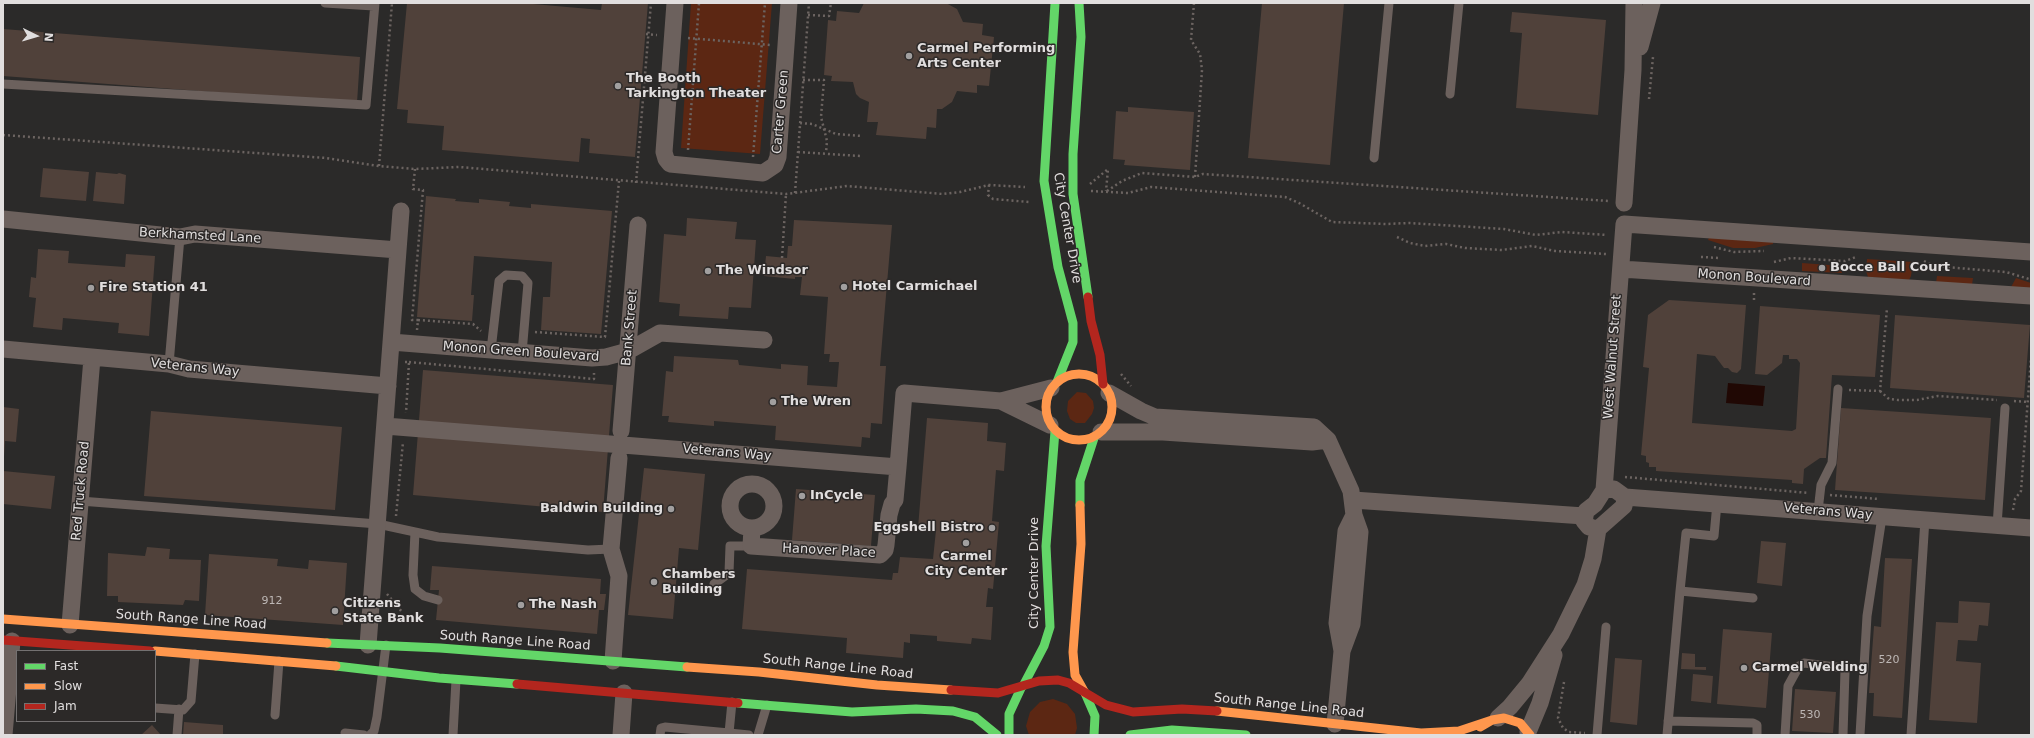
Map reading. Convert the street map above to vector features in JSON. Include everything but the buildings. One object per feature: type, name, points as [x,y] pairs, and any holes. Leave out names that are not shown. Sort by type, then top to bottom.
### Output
[{"type":"main road","name":"City Center Drive","points":[[1054,385],[1073,342],[1073,323],[1058,267],[1044,181],[1045,143],[1055,3]]},
{"type":"main road","name":"City Center Drive","points":[[1079,3],[1081,37],[1073,154],[1073,194],[1091,321],[1100,355],[1106,388]]},
{"type":"main road","points":[[1094,735],[1095,716],[1075,675],[1073,652],[1080,552],[1080,481],[1098,435],[1107,425],[1111,415],[1112,404],[1106,388],[1094,377],[1085,374],[1065,376],[1054,385],[1045,403],[1047,418],[1053,428],[1065,438],[1076,441],[1098,435]]},
{"type":"main road","name":"City Center Drive","points":[[1009,735],[1009,714],[1044,646],[1050,627],[1046,546],[1053,428]]},
{"type":"main road","name":"South Range Line Road","points":[[3,619],[70,625],[280,650],[384,671],[456,680],[852,712],[910,709],[953,711],[975,717],[997,735]]},
{"type":"main road","points":[[7,641],[127,650]]},
{"type":"main road","name":"South Range Line Road","points":[[156,651],[195,654],[386,645],[759,672],[877,684],[998,693],[1046,680],[1058,680],[1069,683],[1106,705],[1133,712],[1202,710],[1236,712],[1335,724],[1432,733],[1470,728],[1495,719]]},
{"type":"main road","points":[[1475,735],[1481,727],[1495,719],[1515,720],[1530,734]]},
{"type":"main road","points":[[1130,735],[1163,730],[1210,731],[1246,735]]},
{"type":"street","name":"Carter Green","points":[[675,3],[664,152],[666,159],[670,164],[756,172],[763,172],[775,165],[778,157],[789,3]]},
{"type":"street","name":"West Walnut Street","points":[[1604,490],[1621,269],[1633,70],[1634,3]]},
{"type":"street","name":"West Walnut Street","points":[[1633,70],[1652,3]]},
{"type":"street","points":[[368,645],[386,526],[385,426],[401,211]]},
{"type":"street","points":[[1624,218],[2031,252]]},
{"type":"street","name":"Berkhamsted Lane","points":[[3,219],[180,237],[195,234],[398,250]]},
{"type":"street","name":"Bank Street","points":[[621,431],[638,225]]},
{"type":"street","name":"Monon Boulevard","points":[[1621,269],[2031,296]]},
{"type":"street","name":"Monon Green Boulevard","points":[[391,342],[522,353],[606,358],[628,351],[660,333],[764,340]]},
{"type":"street","name":"Veterans Way","points":[[3,349],[170,364],[189,369],[388,386]]},
{"type":"street","name":"Red Truck Road","points":[[70,625],[92,358]]},
{"type":"street","points":[[898,466],[904,393],[1001,401],[1054,385]]},
{"type":"street","points":[[1106,388],[1141,411],[1156,417],[1314,427],[1328,440],[1342,468],[1353,507],[1346,531],[1337,623],[1342,650],[1335,724]]},
{"type":"street","points":[[1001,401],[1053,428]]},
{"type":"street","name":"Veterans Way","points":[[385,426],[898,466]]},
{"type":"street","points":[[1098,435],[1163,432],[1312,442],[1328,440]]},
{"type":"street","points":[[753,483],[756,456]]},
{"type":"street","points":[[613,661],[619,576],[611,549],[619,458]]},
{"type":"street","name":"Hanover Place","points":[[751,546],[880,555],[885,550],[889,515],[896,495],[898,466]]},
{"type":"street","points":[[753,483],[762,485],[769,490],[774,498],[775,506],[773,515],[768,522],[760,527],[752,528],[743,526],[736,521],[731,513],[730,505],[732,496],[737,489],[745,484],[753,483]]},
{"type":"street","name":"Veterans Way","points":[[1604,490],[1614,489],[1625,496],[2031,528]]},
{"type":"street","points":[[1598,529],[1589,527],[1584,521],[1584,516],[1586,510],[1595,504],[1604,490]]},
{"type":"street","points":[[1495,719],[1510,707],[1529,684],[1561,634],[1585,585],[1593,559],[1598,529],[1620,512],[1624,506],[1625,496]]},
{"type":"street","points":[[1353,507],[1584,516]]},
{"type":"street","points":[[751,546],[752,528]]},
{"type":"street","points":[[1530,734],[1561,634]]},
{"type":"street","points":[[4,735],[7,641]]},
{"type":"street","points":[[621,735],[624,694]]},
{"type":"lane","points":[[3,84],[366,105],[375,5],[325,3]]},
{"type":"lane","points":[[1374,158],[1389,3]]},
{"type":"lane","points":[[1450,94],[1460,3]]},
{"type":"lane","points":[[170,364],[180,237]]},
{"type":"lane","points":[[491,350],[499,281],[506,274],[522,276],[528,283],[522,353]]},
{"type":"lane","points":[[1818,512],[1821,485],[1832,463],[1838,389]]},
{"type":"lane","points":[[1997,526],[2005,404]]},
{"type":"lane","points":[[80,501],[179,504],[386,526],[438,536],[588,550],[611,549]]},
{"type":"lane","points":[[1667,735],[1686,533],[1714,536],[1717,503]]},
{"type":"lane","points":[[1860,735],[1867,616],[1882,517]]},
{"type":"lane","points":[[1911,735],[1925,520]]},
{"type":"lane","points":[[415,532],[413,574],[415,589],[424,596],[438,600]]},
{"type":"lane","points":[[714,584],[728,573],[730,546],[751,546]]},
{"type":"lane","points":[[1680,591],[1753,598]]},
{"type":"lane","points":[[1597,735],[1606,627]]},
{"type":"lane","points":[[370,735],[374,731],[377,718],[386,645]]},
{"type":"lane","points":[[275,715],[280,650]]},
{"type":"lane","points":[[156,708],[184,710],[191,701],[195,654]]},
{"type":"lane","points":[[1785,735],[1788,686],[1799,666],[1804,663],[1839,666],[1845,671],[1843,735]]},
{"type":"lane","points":[[453,735],[456,680]]},
{"type":"lane","points":[[729,733],[732,702]]},
{"type":"lane","points":[[758,735],[767,705]]},
{"type":"lane","points":[[177,735],[180,710]]},
{"type":"lane","points":[[1668,721],[1753,723],[1757,725],[1757,735]]},
{"type":"lane","points":[[660,735],[662,728],[665,727],[749,735]]},
{"type":"lane","points":[[345,733],[364,735]]},
{"type":"path","points":[[379,166],[392,3]]},
{"type":"path","points":[[636,183],[647,34],[651,3]]},
{"type":"path","points":[[688,153],[699,3]]},
{"type":"path","points":[[746,158],[753,159],[765,3]]},
{"type":"path","points":[[795,194],[809,3]]},
{"type":"path","points":[[808,15],[830,16],[831,3]]},
{"type":"path","points":[[1194,3],[1191,40],[1200,54],[1202,70],[1195,177]]},
{"type":"path","points":[[647,34],[806,48]]},
{"type":"path","points":[[803,80],[824,80],[821,117],[827,141],[826,154]]},
{"type":"path","points":[[800,123],[812,124],[836,134],[862,136]]},
{"type":"path","points":[[3,135],[326,158],[379,166],[415,169],[459,167],[636,183],[786,194],[847,186],[943,194],[960,192],[989,185],[1025,187]]},
{"type":"path","points":[[798,152],[860,156]]},
{"type":"path","points":[[415,169],[413,189],[423,190],[412,320],[418,320]]},
{"type":"path","points":[[1087,187],[1108,169],[1106,191]]},
{"type":"path","points":[[1106,191],[1122,181],[1142,173],[1195,177],[1203,174],[1624,218]]},
{"type":"path","points":[[535,332],[605,336],[619,181]]},
{"type":"path","points":[[989,185],[988,195],[993,199],[1035,202]]},
{"type":"path","points":[[1089,191],[1128,193],[1152,187],[1285,197],[1299,203],[1332,222],[1386,224],[1409,223],[1504,229],[1536,235],[1562,232],[1624,218]]},
{"type":"path","points":[[782,258],[786,194]]},
{"type":"path","points":[[1709,246],[1734,252],[1768,250]]},
{"type":"path","points":[[1930,258],[1922,258],[1934,266],[2006,272],[2031,280]]},
{"type":"path","points":[[1880,392],[1886,308]]},
{"type":"path","points":[[2013,510],[2015,499],[2021,491],[2031,358]]},
{"type":"path","points":[[386,526],[404,427],[409,362],[390,360]]},
{"type":"path","points":[[1838,389],[1880,392],[1889,399],[1898,400],[1917,400],[1938,396],[2005,404]]},
{"type":"path","points":[[2012,401],[2028,402]]},
{"type":"path","points":[[387,586],[387,594],[402,612]]},
{"type":"path","points":[[1565,677],[1558,718],[1563,728],[1569,732],[1597,735]]},
{"type":"shaded area","points":[[691,3],[772,3],[760,154],[681,148]]},
{"type":"shaded area","points":[[1710,235],[1773,240],[1773,244],[1755,248],[1733,248],[1708,240]]},
{"type":"shaded area","points":[[1867,259],[1913,262],[1911,276],[1909,280],[1868,277],[1866,271]]},
{"type":"shaded area","name":"Bocce Ball Court","points":[[1802,263],[1842,266],[1842,273],[1802,271]]},
{"type":"shaded area","points":[[1937,276],[1973,278],[1972,285],[1936,283]]},
{"type":"shaded area","points":[[2016,278],[2031,283],[2031,292],[2011,287]]},
{"type":"shaded area","points":[[1728,383],[1765,386],[1763,406],[1726,403]]},
{"type":"shaded area","points":[[1077,392],[1086,393],[1093,401],[1094,408],[1092,414],[1085,423],[1076,423],[1070,419],[1067,411],[1068,401]]},
{"type":"shaded area","points":[[1053,699],[1067,704],[1075,714],[1077,728],[1075,735],[1029,735],[1026,726],[1030,712],[1040,702]]},
{"type":"traffic: fast","points":[[1055,3],[1044,181],[1058,267],[1073,323],[1073,342],[1057,382]]},
{"type":"traffic: fast","points":[[1079,3],[1081,37],[1073,154],[1073,194],[1088,297]]},
{"type":"traffic: fast","points":[[1023,686],[1044,646],[1050,627],[1046,546],[1055,431]]},
{"type":"traffic: fast","points":[[1080,505],[1080,481],[1094,438]]},
{"type":"traffic: fast","points":[[327,643],[440,648],[687,667]]},
{"type":"traffic: fast","points":[[336,666],[439,678],[517,684]]},
{"type":"traffic: fast","points":[[1009,735],[1009,714],[1022,686]]},
{"type":"traffic: fast","points":[[1085,693],[1095,716],[1094,735]]},
{"type":"traffic: fast","points":[[738,703],[852,712],[916,709],[953,711],[975,717],[997,735]]},
{"type":"traffic: fast","points":[[1130,735],[1172,730],[1246,735]]},
{"type":"traffic: slow","points":[[1072,374],[1086,374],[1098,379],[1107,388],[1112,400],[1112,407],[1110,420],[1103,431],[1086,440],[1072,440],[1060,435],[1051,426],[1046,414],[1046,400],[1051,388],[1060,379],[1072,374]]},
{"type":"traffic: slow","points":[[1080,505],[1081,544],[1073,652],[1075,675],[1085,693]]},
{"type":"traffic: slow","points":[[3,619],[327,643]]},
{"type":"traffic: slow","points":[[156,651],[336,666]]},
{"type":"traffic: slow","points":[[687,667],[759,672],[877,685],[951,690]]},
{"type":"traffic: slow","points":[[1217,711],[1421,733],[1459,731],[1492,720]]},
{"type":"traffic: slow","points":[[1480,727],[1492,720],[1504,718],[1520,723],[1530,735]]},
{"type":"traffic: jam","points":[[1088,297],[1091,321],[1100,355],[1103,384]]},
{"type":"traffic: jam","points":[[3,640],[137,650]]},
{"type":"traffic: jam","points":[[951,690],[998,693],[1039,681],[1058,680],[1069,683],[1106,705],[1133,712],[1182,709],[1217,711]]},
{"type":"traffic: jam","points":[[517,684],[738,703]]},
{"type":"place","name":"Carmel Performing Arts Center","points":[[909,56]]},
{"type":"place","name":"The Booth Tarkington Theater","points":[[618,86]]},
{"type":"place","name":"Bocce Ball Court","points":[[1822,268]]},
{"type":"place","name":"The Windsor","points":[[708,271]]},
{"type":"place","name":"Hotel Carmichael","points":[[844,287]]},
{"type":"place","name":"Fire Station 41","points":[[91,288]]},
{"type":"place","name":"The Wren","points":[[773,402]]},
{"type":"place","name":"InCycle","points":[[802,496]]},
{"type":"place","name":"Baldwin Building","points":[[671,509]]},
{"type":"place","name":"Eggshell Bistro","points":[[992,528]]},
{"type":"place","name":"Carmel City Center","points":[[966,543]]},
{"type":"place","name":"Chambers Building","points":[[654,582]]},
{"type":"place","name":"The Nash","points":[[521,605]]},
{"type":"place","name":"Citizens State Bank","points":[[335,611]]},
{"type":"place","name":"Carmel Welding","points":[[1744,668]]}]
